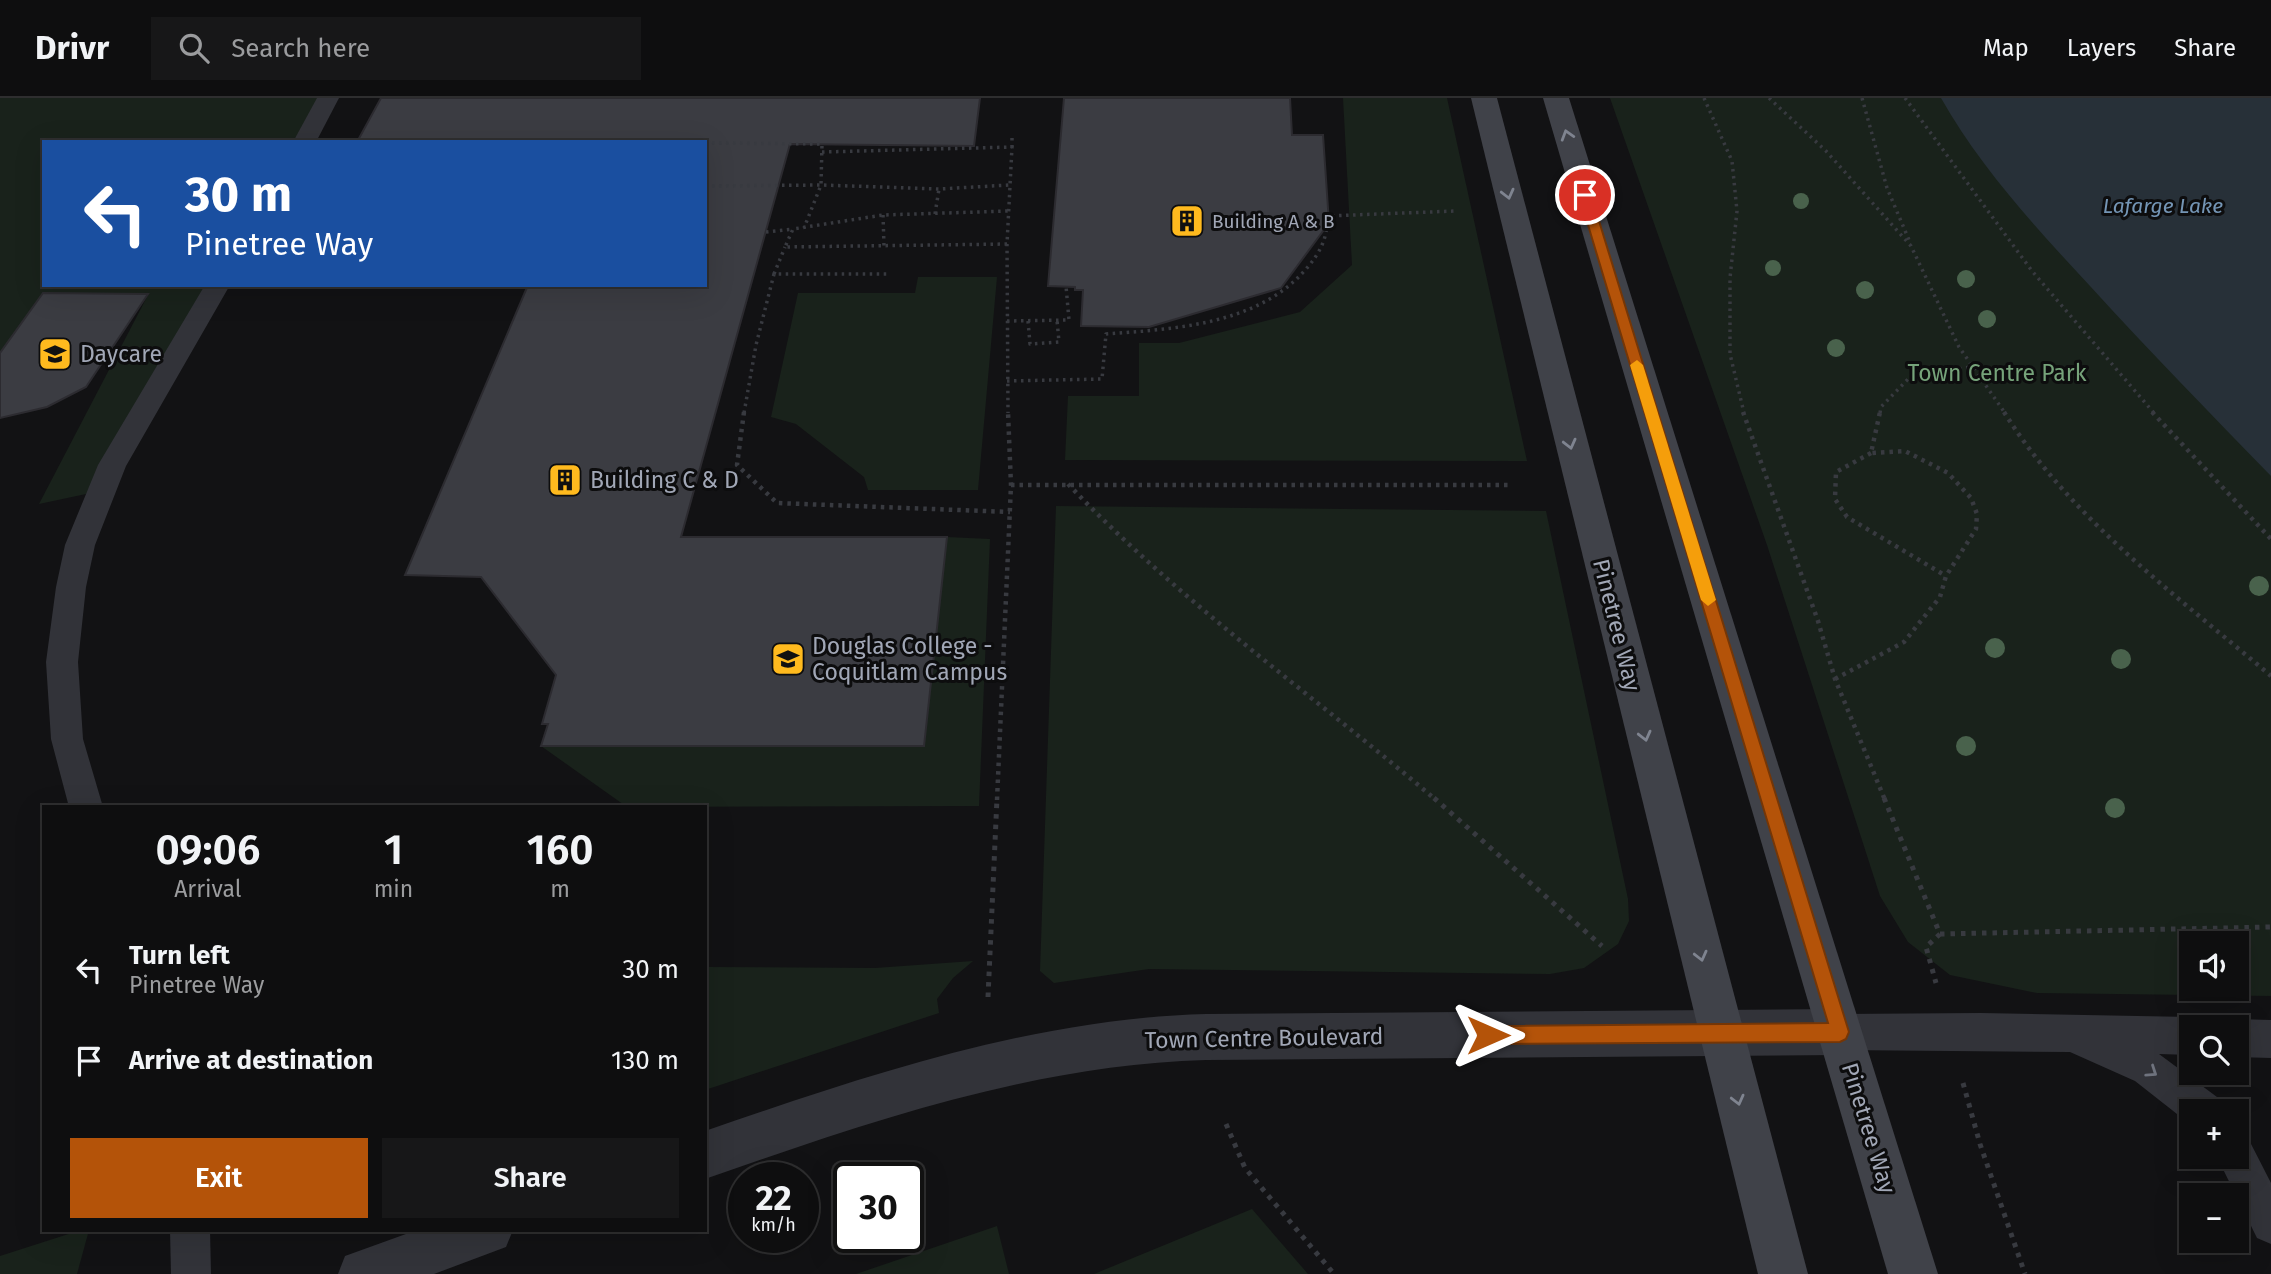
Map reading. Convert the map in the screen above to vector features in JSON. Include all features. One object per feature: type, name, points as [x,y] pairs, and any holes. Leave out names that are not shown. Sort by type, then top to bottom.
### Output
[{"type":"main road","name":"Pinetree Way","points":[[1483,98],[1783,1274]]},
{"type":"main road","name":"Pinetree Way","points":[[1556,98],[1913,1274]]},
{"type":"street","name":"Town Centre Boulevard","points":[[707,1154],[929,1081],[985,1067],[1111,1043],[1218,1037],[1840,1032]]},
{"type":"street","points":[[363,1274],[483,1232]]},
{"type":"lane","points":[[305,140],[328,98]]},
{"type":"lane","points":[[85,805],[67,739],[62,662],[71,587],[80,545],[111,465],[217,287]]},
{"type":"lane","points":[[1840,1032],[2179,1036]]},
{"type":"lane","points":[[2068,1033],[2148,1068],[2188,1099]]},
{"type":"lane","points":[[2249,1038],[2271,1039]]},
{"type":"lane","points":[[2243,1169],[2271,1224]]},
{"type":"lane","points":[[190,1232],[191,1274]]},
{"type":"path","points":[[1704,98],[1732,161],[1737,211],[1730,278],[1730,354],[1738,398],[1813,608],[1835,678],[1940,934]]},
{"type":"path","points":[[1769,98],[1826,151],[1911,246]]},
{"type":"path","points":[[1862,98],[1887,188],[1958,347],[1993,394],[2028,450],[2064,493],[2118,544],[2271,676]]},
{"type":"path","points":[[1905,98],[1955,172],[2053,299],[2122,381],[2271,539]]},
{"type":"path","points":[[988,997],[1011,485],[1007,381],[1007,244],[1012,138]]},
{"type":"path","points":[[707,143],[822,144],[821,185],[804,228]]},
{"type":"path","points":[[821,152],[1012,147]]},
{"type":"path","points":[[707,186],[821,185],[939,189],[1009,186]]},
{"type":"path","points":[[935,214],[939,189]]},
{"type":"path","points":[[766,232],[883,215],[1008,211]]},
{"type":"path","points":[[1007,381],[1102,379],[1106,334],[1152,331],[1225,318],[1285,292],[1315,259],[1329,233],[1327,216],[1455,211]]},
{"type":"path","points":[[883,215],[884,246]]},
{"type":"path","points":[[793,229],[774,274],[759,321],[744,396],[737,466],[777,503],[1010,512]]},
{"type":"path","points":[[785,247],[1007,244]]},
{"type":"path","points":[[774,274],[887,274]]},
{"type":"path","points":[[1007,321],[1069,320],[1066,286]]},
{"type":"path","points":[[1028,321],[1030,344],[1059,342],[1057,320]]},
{"type":"path","points":[[1871,453],[1881,407],[1912,376],[1971,367]]},
{"type":"path","points":[[1835,678],[1904,642],[1940,597],[1946,576],[1976,529],[1977,514],[1960,483],[1930,461],[1905,451],[1871,453],[1836,472],[1835,499],[1847,517],[1946,576]]},
{"type":"path","points":[[1068,484],[1107,527],[1196,608],[1329,712],[1503,855],[1602,946]]},
{"type":"path","points":[[1011,485],[1511,485]]},
{"type":"path","points":[[1926,947],[1940,934],[2271,927]]},
{"type":"path","points":[[1226,1124],[1245,1168],[1334,1274]]},
{"type":"path","points":[[1980,1144],[2025,1274]]},
{"type":"green space","points":[[0,98],[325,98],[296,140],[42,140],[42,287],[208,287],[86,494],[39,504],[148,295],[0,353]]},
{"type":"green space","points":[[1343,98],[1447,98],[1527,461],[1065,460],[1068,396],[1139,396],[1139,343],[1179,343],[1300,312],[1352,265]]},
{"type":"green space","name":"Town Centre Park","points":[[1610,98],[2271,98],[2271,996],[2249,996],[2249,931],[2179,931],[2179,995],[2037,993],[1950,975],[1908,942],[1880,896],[1767,545]]},
{"type":"green space","points":[[918,277],[997,277],[978,490],[868,490],[864,477],[796,424],[771,417],[798,293],[915,293]]},
{"type":"green space","points":[[1056,506],[1546,511],[1628,899],[1629,921],[1618,944],[1584,968],[1550,974],[1149,969],[1054,983],[1040,971]]},
{"type":"green space","points":[[947,537],[990,539],[979,806],[624,805],[541,746],[924,746]]},
{"type":"green space","points":[[973,961],[953,978],[937,999],[939,1013],[707,1089],[707,967],[875,968]]},
{"type":"green space","points":[[1252,1209],[1308,1274],[1094,1274]]},
{"type":"green space","points":[[997,1226],[1009,1274],[856,1274]]},
{"type":"green space","points":[[75,1232],[88,1232],[77,1274],[0,1274],[0,1256]]},
{"type":"water","name":"Lafarge Lake","points":[[1941,98],[2271,98],[2271,476],[2029,219],[1991,173]]},
{"type":"building","name":"Building C & D","points":[[381,98],[980,98],[974,146],[790,144],[681,537],[947,537],[924,746],[541,746],[548,724],[542,724],[556,675],[481,577],[405,575],[527,287],[707,287],[707,140],[358,140]]},
{"type":"building","name":"Building A & B","points":[[1064,98],[1290,98],[1292,135],[1323,135],[1329,223],[1281,288],[1149,327],[1081,326],[1083,290],[1048,286]]},
{"type":"building","name":"Daycare","points":[[43,293],[148,294],[86,387],[47,407],[0,418],[0,353]]},
{"type":"slow traffic","points":[[1637,365],[1708,600]]},
{"type":"place","name":"Building A & B","points":[[1187,221]]},
{"type":"place","name":"Daycare","points":[[55,354]]},
{"type":"place","name":"Building C & D","points":[[565,480]]},
{"type":"place","name":"Douglas College - Coquitlam Campus","points":[[788,659]]},
{"type":"route","points":[[1488,1035],[1840,1032],[1585,195]]}]
